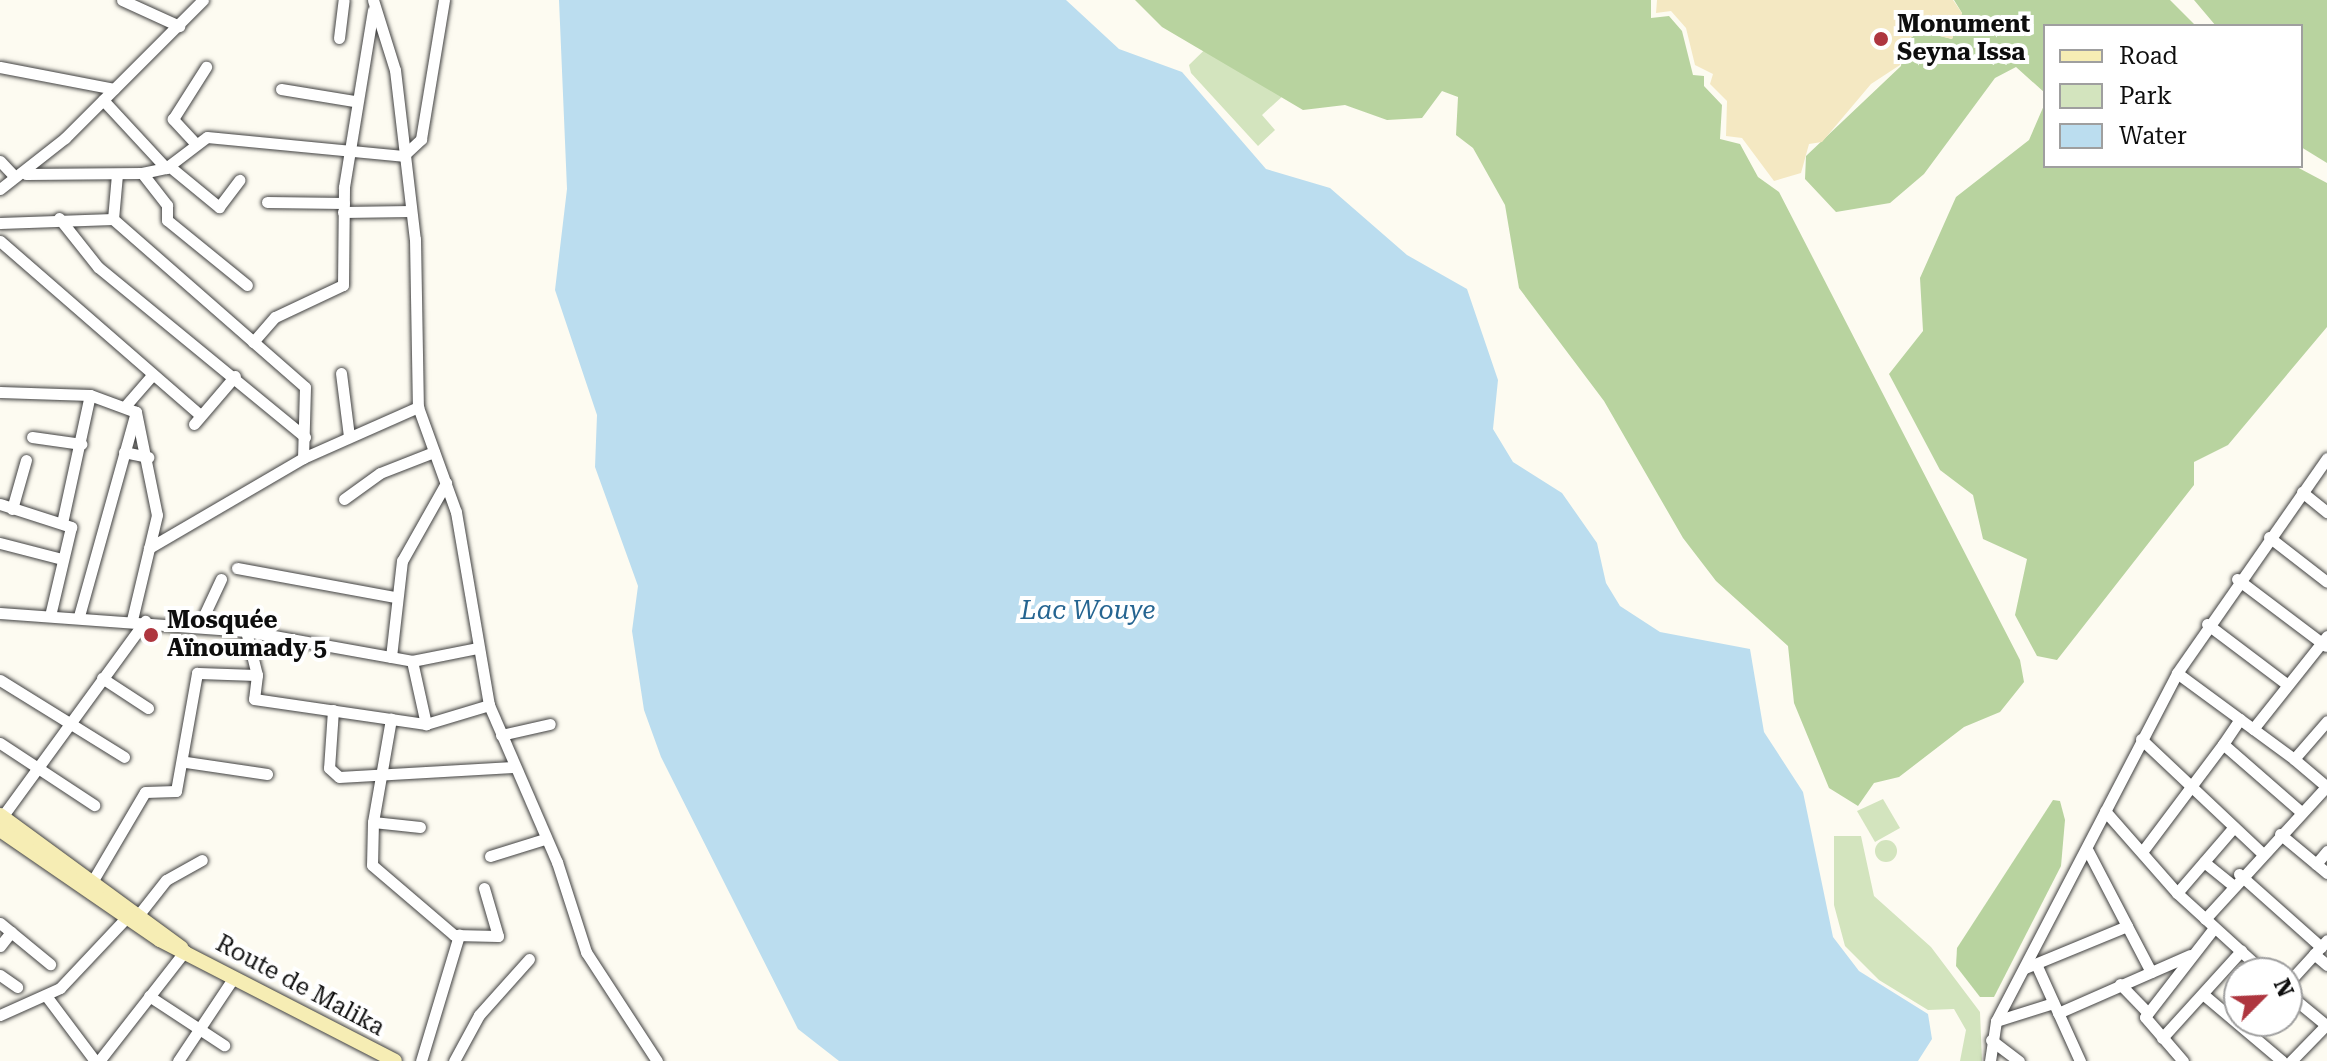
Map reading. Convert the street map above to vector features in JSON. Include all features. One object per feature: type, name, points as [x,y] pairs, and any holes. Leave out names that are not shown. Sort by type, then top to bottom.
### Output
[{"type":"main road","name":"Route de Malika","points":[[1,821],[92,882],[133,916]]},
{"type":"main road","name":"Route de Malika","points":[[1,821],[185,951],[395,1061]]},
{"type":"street","points":[[122,0],[179,26]]},
{"type":"street","points":[[0,189],[20,175],[103,100],[203,0]]},
{"type":"street","points":[[339,38],[344,0]]},
{"type":"street","points":[[0,161],[20,175],[142,173],[168,167],[195,143],[207,137],[403,156],[421,139],[444,0]]},
{"type":"street","points":[[373,5],[392,53],[411,211],[418,407],[446,483],[489,705],[545,839],[586,952],[657,1061]]},
{"type":"street","points":[[253,342],[275,317],[343,285],[348,151],[354,101],[373,5]]},
{"type":"street","points":[[0,67],[114,89]]},
{"type":"street","points":[[195,143],[173,119],[206,67]]},
{"type":"street","points":[[281,89],[354,101]]},
{"type":"street","points":[[103,100],[168,167],[219,207],[239,180]]},
{"type":"street","points":[[142,173],[167,205],[167,220],[247,285]]},
{"type":"street","points":[[113,219],[117,174]]},
{"type":"street","points":[[267,202],[411,211]]},
{"type":"street","points":[[59,218],[98,267],[235,376],[305,437]]},
{"type":"street","points":[[0,223],[59,218],[113,219],[307,389],[303,458]]},
{"type":"street","points":[[0,241],[152,375],[197,420],[235,376]]},
{"type":"street","points":[[341,373],[349,436]]},
{"type":"street","points":[[79,616],[124,452],[132,408],[152,375]]},
{"type":"street","points":[[0,392],[90,395],[132,408]]},
{"type":"street","points":[[62,523],[82,444],[90,395]]},
{"type":"street","points":[[149,548],[303,458],[418,407]]},
{"type":"street","points":[[132,408],[148,457],[157,515],[132,620]]},
{"type":"street","points":[[32,437],[82,444]]},
{"type":"street","points":[[124,452],[148,457]]},
{"type":"street","points":[[344,499],[380,473],[434,452]]},
{"type":"street","points":[[1990,1061],[1996,1021],[2030,966],[2141,739],[2177,673],[2237,579],[2327,458]]},
{"type":"street","points":[[12,509],[26,460]]},
{"type":"street","points":[[391,657],[395,597],[406,548],[446,483]]},
{"type":"street","points":[[2302,492],[2327,512]]},
{"type":"street","points":[[0,504],[62,523],[71,530],[50,616]]},
{"type":"street","points":[[2269,537],[2327,582]]},
{"type":"street","points":[[0,543],[62,559]]},
{"type":"street","points":[[237,568],[395,597]]},
{"type":"street","points":[[199,626],[221,579]]},
{"type":"street","points":[[2237,579],[2325,642],[2253,729]]},
{"type":"street","points":[[0,613],[79,616],[246,631],[412,661],[477,648]]},
{"type":"street","points":[[1,821],[68,722],[145,621]]},
{"type":"street","points":[[2207,624],[2288,685]]},
{"type":"street","points":[[246,631],[257,675],[254,699],[426,724],[489,705]]},
{"type":"street","points":[[412,661],[426,724]]},
{"type":"street","points":[[92,882],[145,792],[173,794],[186,762],[197,673],[257,675]]},
{"type":"street","points":[[2177,673],[2327,786],[2239,874],[2205,919]]},
{"type":"street","points":[[102,678],[148,708]]},
{"type":"street","points":[[0,680],[124,757]]},
{"type":"street","points":[[333,710],[332,774],[513,767]]},
{"type":"street","points":[[391,719],[373,822],[372,865],[436,926],[459,935],[498,936],[484,888]]},
{"type":"street","points":[[2142,852],[2193,789],[2240,719]]},
{"type":"street","points":[[2294,759],[2327,721]]},
{"type":"street","points":[[501,735],[550,724]]},
{"type":"street","points":[[2141,739],[2261,852]]},
{"type":"street","points":[[0,743],[94,805]]},
{"type":"street","points":[[2223,744],[2301,812]]},
{"type":"street","points":[[186,762],[267,774]]},
{"type":"street","points":[[2105,811],[2177,893],[2248,957]]},
{"type":"street","points":[[373,822],[420,827]]},
{"type":"street","points":[[2177,893],[2234,827]]},
{"type":"street","points":[[2280,834],[2327,873]]},
{"type":"street","points":[[490,856],[545,839]]},
{"type":"street","points":[[2088,851],[2151,972]]},
{"type":"street","points":[[2316,864],[2327,851]]},
{"type":"street","points":[[0,1015],[47,997],[90,962],[166,880],[202,860]]},
{"type":"street","points":[[2204,862],[2231,884]]},
{"type":"street","points":[[2239,874],[2321,947],[2327,965]]},
{"type":"street","points":[[0,923],[50,964]]},
{"type":"street","points":[[2030,966],[2127,926]]},
{"type":"street","points":[[2148,1013],[2214,928]]},
{"type":"street","points":[[0,946],[11,932]]},
{"type":"street","points":[[421,1061],[459,935]]},
{"type":"street","points":[[2303,967],[2321,947]]},
{"type":"street","points":[[47,997],[97,1061],[185,951]]},
{"type":"street","points":[[2162,1038],[2241,951]]},
{"type":"street","points":[[1996,1021],[2056,1008],[2194,954]]},
{"type":"street","points":[[454,1061],[479,1015],[529,959]]},
{"type":"street","points":[[2030,966],[2056,1008],[2080,1061]]},
{"type":"street","points":[[0,975],[17,987]]},
{"type":"street","points":[[178,1061],[196,1028],[234,977]]},
{"type":"street","points":[[2120,984],[2148,1013],[2162,1038],[2183,1061]]},
{"type":"street","points":[[2204,995],[2282,1061]]},
{"type":"street","points":[[149,996],[224,1045]]},
{"type":"street","points":[[2291,1061],[2327,1025],[2303,1006]]},
{"type":"street","points":[[1991,1040],[2019,1061]]},
{"type":"green space","points":[[1135,0],[1651,0],[1651,18],[1669,16],[1682,31],[1693,75],[1704,76],[1704,86],[1722,105],[1720,139],[1740,144],[1758,177],[1779,192],[2020,660],[2024,682],[2000,712],[1964,727],[1899,777],[1874,783],[1858,806],[1829,788],[1794,703],[1788,646],[1716,581],[1683,538],[1604,401],[1519,288],[1505,205],[1473,148],[1456,135],[1458,97],[1442,91],[1422,118],[1387,120],[1345,105],[1303,110],[1162,27]]},
{"type":"green space","points":[[1954,0],[2170,0],[2194,24],[2043,24],[2043,91],[2016,67],[1995,78],[1924,174],[1890,203],[1836,212],[1805,179],[1806,156],[1901,66],[1904,43],[1920,31],[1952,39],[1962,13]]},
{"type":"green space","points":[[2194,0],[2327,0],[2327,163],[2303,148],[2303,24],[2214,24]]},
{"type":"green space","points":[[1228,27],[1285,94],[1262,115],[1275,130],[1258,146],[1191,73],[1189,65]]},
{"type":"green space","points":[[2043,108],[2043,168],[2299,168],[2327,183],[2327,327],[2228,445],[2194,462],[2194,485],[2057,660],[2037,656],[2015,615],[2027,559],[1983,539],[1973,495],[1940,470],[1889,374],[1923,331],[1920,278],[1956,197],[2029,140]]},
{"type":"green space","points":[[1883,799],[1900,828],[1875,842],[1857,811]]},
{"type":"green space","points":[[2053,800],[2060,801],[2065,820],[2061,866],[1994,997],[1980,997],[1956,966],[1957,948]]},
{"type":"green space","points":[[1834,836],[1861,836],[1874,896],[1931,947],[1980,1012],[1982,1061],[1960,1061],[1966,1030],[1954,1009],[1928,1010],[1879,980],[1845,946],[1834,905]]},
{"type":"green space","points":[[1886,840],[1897,851],[1886,862],[1875,851]]},
{"type":"sand","points":[[1657,0],[1953,0],[1962,13],[1952,39],[1920,31],[1901,44],[1900,65],[1871,84],[1822,142],[1809,144],[1801,173],[1774,181],[1742,138],[1726,136],[1727,101],[1710,84],[1713,74],[1695,65],[1686,28],[1671,11],[1656,13]]},
{"type":"water","name":"Lac Wouye","points":[[559,0],[1066,0],[1119,49],[1182,72],[1266,169],[1330,188],[1407,255],[1467,289],[1498,380],[1493,429],[1513,462],[1562,493],[1597,543],[1606,583],[1620,606],[1660,632],[1750,649],[1764,732],[1803,792],[1833,937],[1859,971],[1928,1014],[1932,1039],[1918,1061],[839,1061],[798,1029],[661,757],[644,710],[632,631],[638,586],[595,467],[597,415],[555,290],[567,189]]},
{"type":"place","name":"Monument Seyna Issa","points":[[1881,39]]},
{"type":"place","name":"Mosquée Aïnoumady 5","points":[[151,635]]}]
